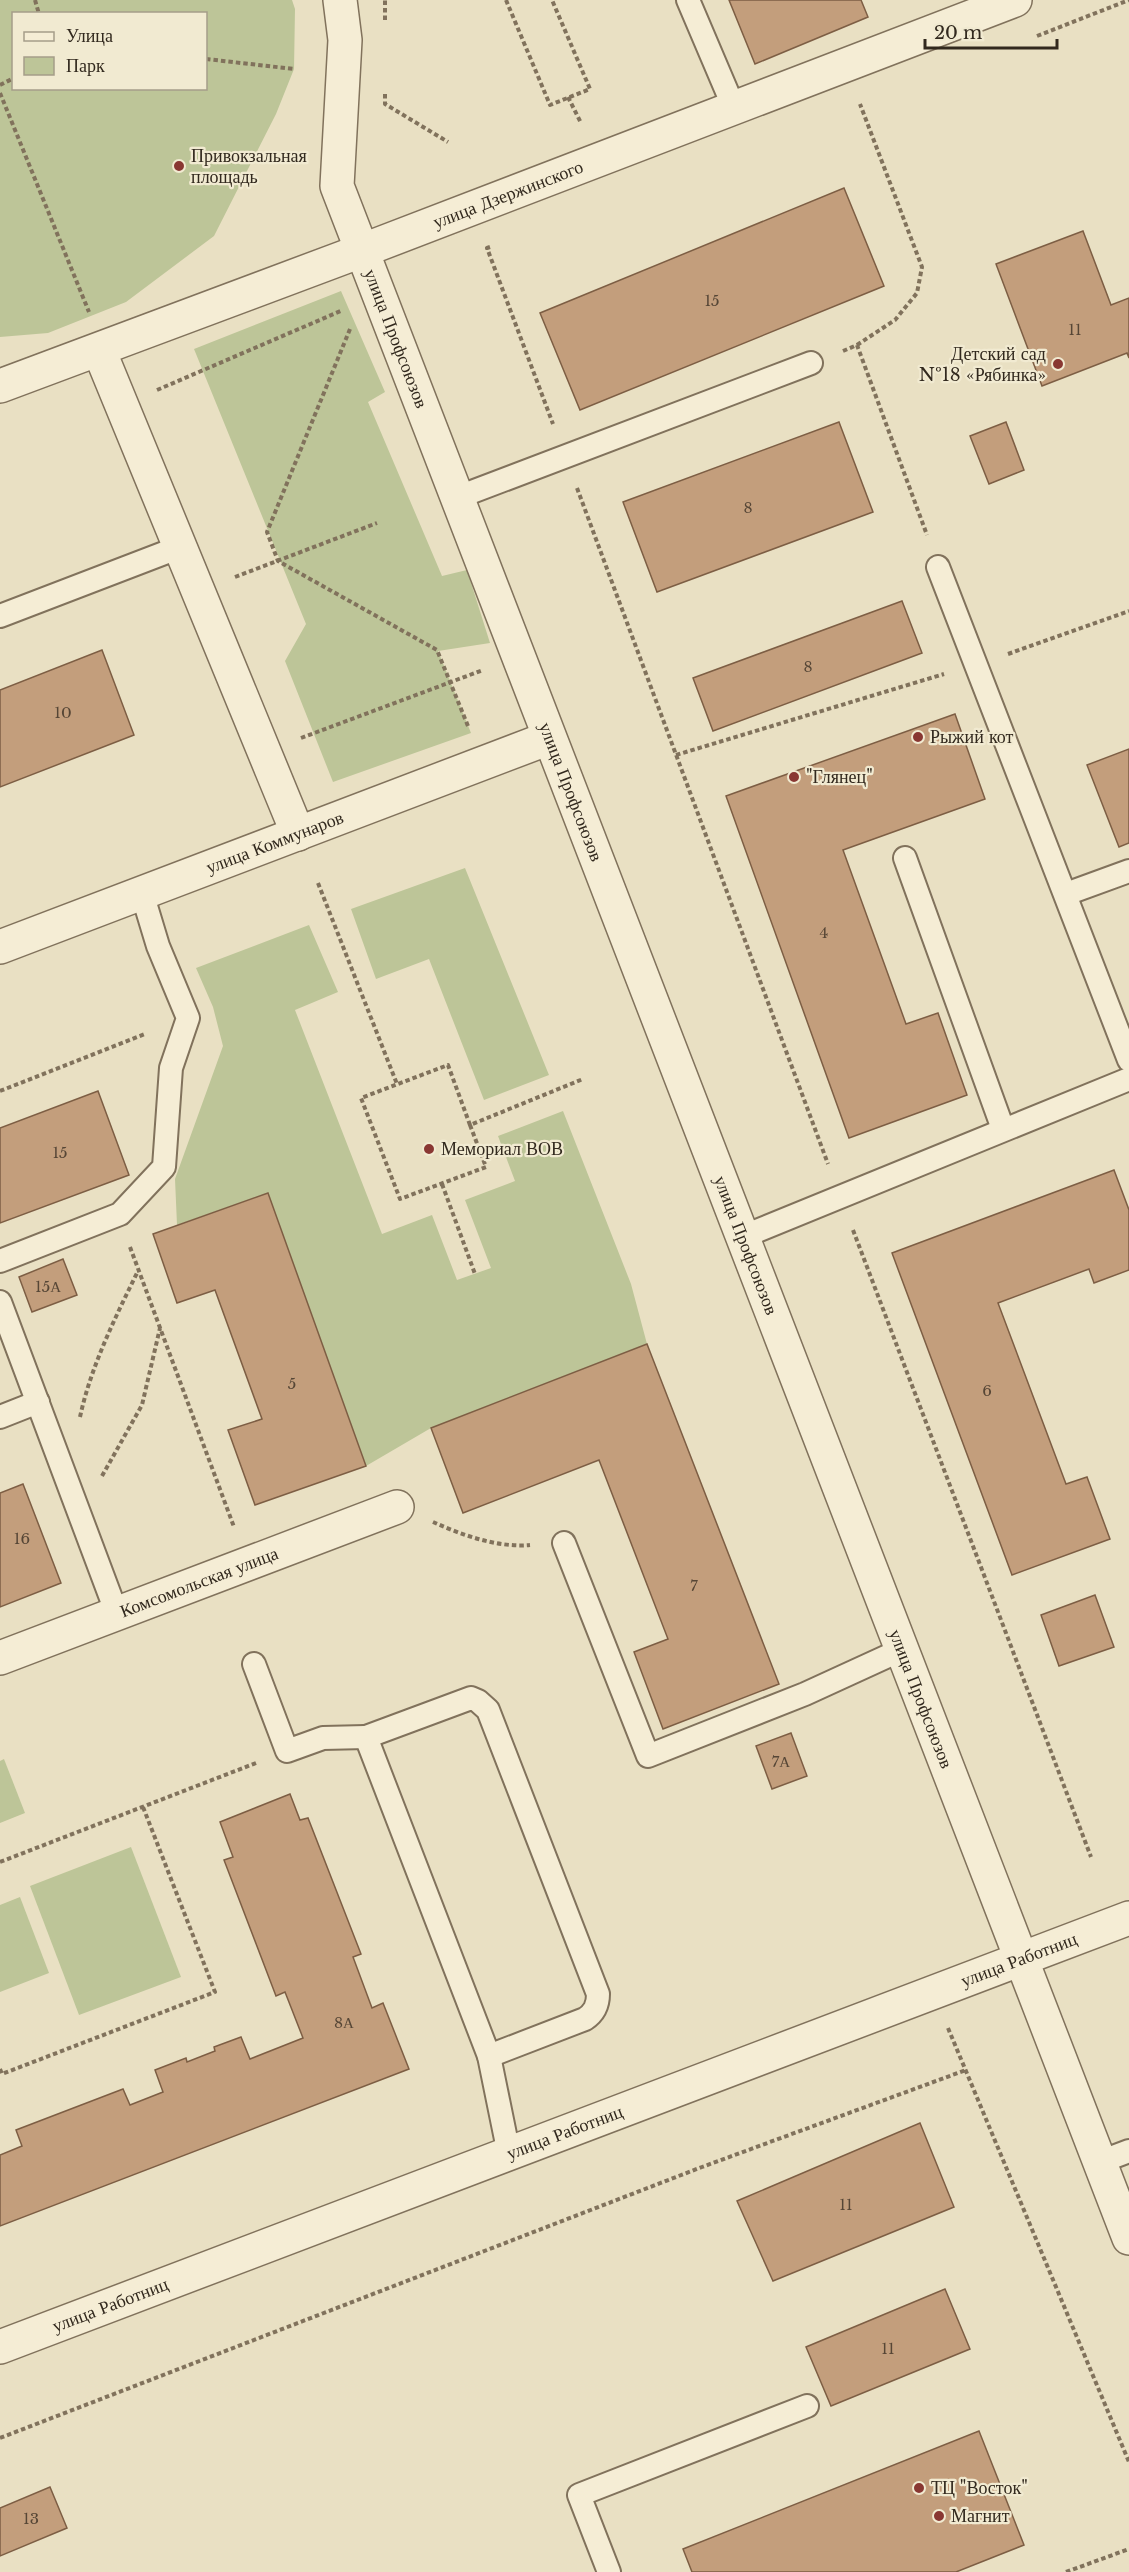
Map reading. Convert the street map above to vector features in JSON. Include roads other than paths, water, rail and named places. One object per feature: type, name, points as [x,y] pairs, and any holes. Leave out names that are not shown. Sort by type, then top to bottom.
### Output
[{"type":"street","points":[[340,0],[345,40],[337,186],[361,251]]},
{"type":"street","name":"улица Дзержинского","points":[[0,386],[361,251],[1015,0]]},
{"type":"street","name":"улица Профсоюзов","points":[[361,251],[1022,1960],[1114,2156],[1129,2238]]},
{"type":"street","points":[[99,350],[298,834]]},
{"type":"street","name":"улица Коммунаров","points":[[0,947],[549,738]]},
{"type":"street","name":"Комсомольская улица","points":[[0,1658],[397,1507]]},
{"type":"street","name":"улица Работниц","points":[[0,2347],[1129,1918]]},
{"type":"lane","points":[[688,0],[734,108]]},
{"type":"lane","points":[[456,498],[811,363]]},
{"type":"lane","points":[[0,616],[180,547]]},
{"type":"lane","points":[[938,567],[1129,1060]]},
{"type":"lane","points":[[905,858],[1003,1129]]},
{"type":"lane","points":[[1066,894],[1129,871]]},
{"type":"lane","points":[[0,1260],[120,1214],[164,1167],[171,1068],[188,1018],[158,946],[142,893]]},
{"type":"lane","points":[[742,1237],[1129,1079]]},
{"type":"lane","points":[[0,1302],[117,1614]]},
{"type":"lane","points":[[0,1417],[38,1402]]},
{"type":"lane","points":[[564,1543],[648,1756],[805,1695],[901,1650]]},
{"type":"lane","points":[[254,1664],[287,1751],[323,1738],[366,1737],[464,1699],[471,1698],[488,1710],[598,1994],[595,2009],[585,2019],[489,2056]]},
{"type":"lane","points":[[366,1737],[489,2056],[509,2154]]},
{"type":"lane","points":[[609,2572],[579,2495],[807,2406]]},
{"type":"place","name":"Привокзальная площадь","points":[[179,166]]},
{"type":"place","name":"Детский сад №18 «Рябинка»","points":[[1058,364]]},
{"type":"place","name":"Рыжий кот","points":[[918,737]]},
{"type":"place","name":"\"Глянец\"","points":[[794,777]]},
{"type":"place","name":"Мемориал ВОВ","points":[[429,1149]]},
{"type":"place","name":"ТЦ \"Восток\"","points":[[919,2488]]},
{"type":"place","name":"Магнит","points":[[939,2516]]}]
